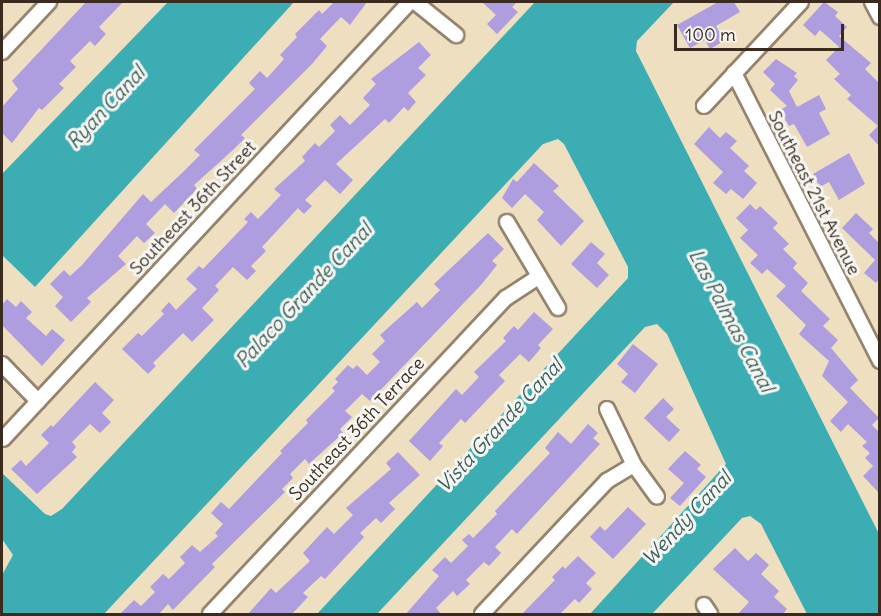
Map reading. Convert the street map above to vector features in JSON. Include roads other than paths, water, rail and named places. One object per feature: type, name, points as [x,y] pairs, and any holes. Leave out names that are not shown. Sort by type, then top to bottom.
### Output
[{"type":"street","points":[[2,52],[49,2]]},
{"type":"street","name":"Southeast 36th Street","points":[[3,439],[410,2]]},
{"type":"street","points":[[415,2],[456,35]]},
{"type":"street","points":[[704,106],[801,2]]},
{"type":"street","points":[[872,2],[879,16]]},
{"type":"street","name":"Southeast 21st Avenue","points":[[734,73],[879,362]]},
{"type":"street","points":[[507,222],[558,308]]},
{"type":"street","name":"Southeast 36th Terrace","points":[[210,615],[506,298],[538,277]]},
{"type":"street","points":[[2,364],[38,400]]},
{"type":"street","points":[[607,409],[634,465],[657,497]]},
{"type":"street","points":[[482,615],[607,480],[634,465]]},
{"type":"water","name":"Ryan Canal","points":[[168,2],[294,2],[35,287],[2,255],[2,174]]},
{"type":"water","points":[[535,2],[674,2],[637,41],[636,51],[879,534],[879,614],[807,614],[761,524],[750,516],[742,518],[652,614],[590,614],[726,464],[667,334],[657,324],[645,327],[377,614],[317,614],[628,278],[628,267],[564,144],[558,139],[543,144],[104,614],[2,614],[2,575],[13,555],[2,539],[2,473],[45,514],[51,516],[62,509]]},
{"type":"water label","name":"Palaco Grande Canal","points":[[303,295]]},
{"type":"water label","name":"Las Palmas Canal","points":[[732,320]]},
{"type":"water label","name":"Vista Grande Canal","points":[[499,425]]},
{"type":"water label","name":"Wendy Canal","points":[[686,518]]}]
